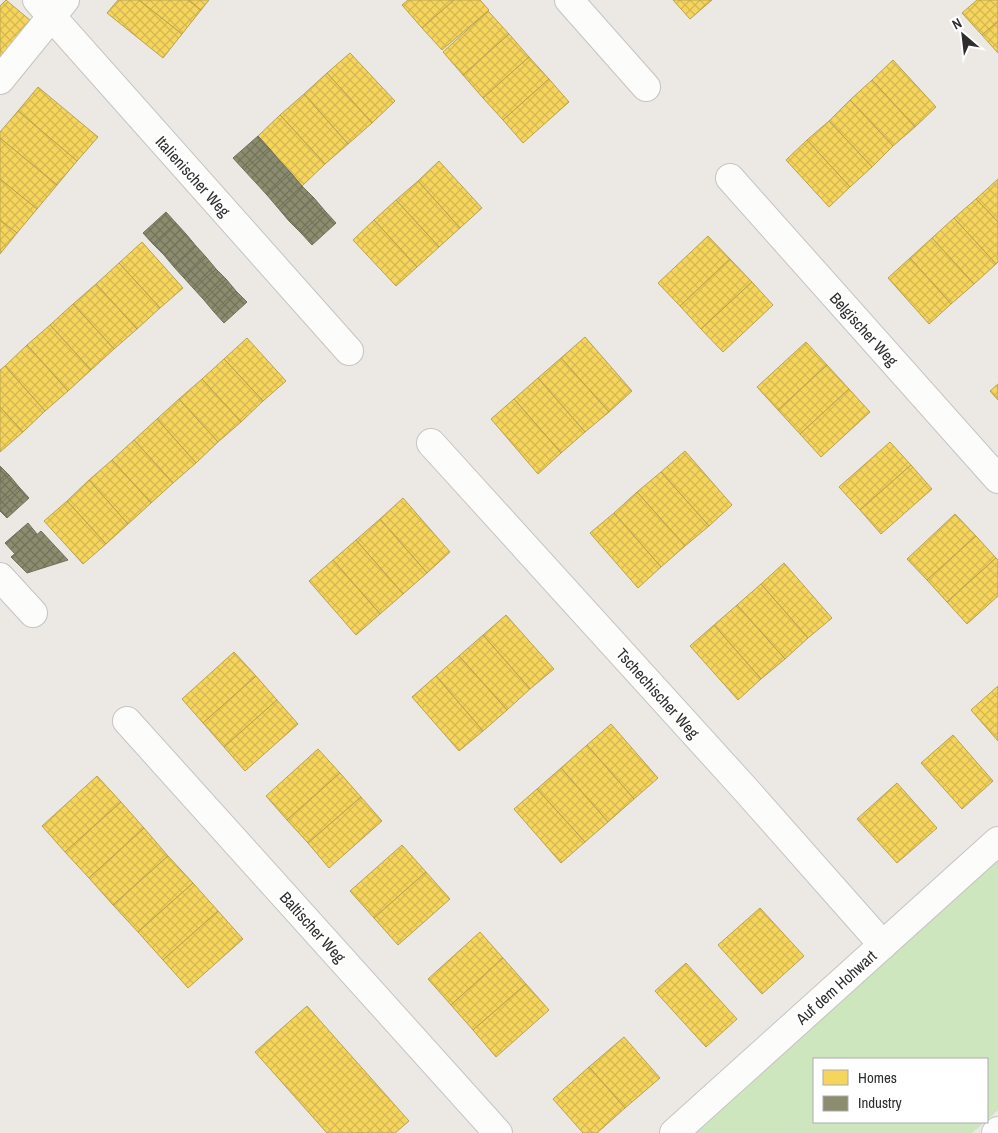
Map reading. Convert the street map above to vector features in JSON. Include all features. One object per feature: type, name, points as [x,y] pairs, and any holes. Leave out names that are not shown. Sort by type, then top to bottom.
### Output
[{"type":"street","points":[[568,0],[646,87]]},
{"type":"street","points":[[0,80],[51,5]]},
{"type":"street","name":"Italienischer Weg","points":[[51,5],[349,351]]},
{"type":"street","name":"Belgischer Weg","points":[[730,178],[998,479]]},
{"type":"street","name":"Tschechischer Weg","points":[[431,443],[739,782],[883,945]]},
{"type":"street","points":[[0,576],[33,613]]},
{"type":"street","name":"Baltischer Weg","points":[[127,721],[498,1133]]},
{"type":"street","name":"Auf dem Hohwart","points":[[674,1133],[998,841]]},
{"type":"green space","points":[[998,861],[998,1110],[988,1119],[988,1058],[813,1058],[813,1123],[984,1123],[972,1133],[693,1133]]},
{"type":"building: Homes","points":[[6,0],[31,21],[0,59],[0,6]]},
{"type":"building: Homes","points":[[118,0],[139,0],[182,34],[163,58],[107,13]]},
{"type":"building: Homes","points":[[139,0],[188,0],[201,10],[182,34]]},
{"type":"building: Homes","points":[[188,0],[209,0],[201,10]]},
{"type":"building: Homes","points":[[408,0],[454,0],[422,28],[402,5]]},
{"type":"building: Homes","points":[[454,0],[480,0],[489,10],[442,50],[422,28]]},
{"type":"building: Homes","points":[[673,0],[712,0],[690,19]]},
{"type":"building: Homes","points":[[977,0],[998,0],[998,21],[982,35],[962,13]]},
{"type":"building: Homes","points":[[488,11],[509,34],[463,75],[443,52]]},
{"type":"building: Homes","points":[[998,21],[998,53],[982,35]]},
{"type":"building: Homes","points":[[509,34],[529,57],[483,98],[463,75]]},
{"type":"building: Homes","points":[[350,53],[395,101],[372,123],[327,73]]},
{"type":"building: Homes","points":[[529,57],[549,79],[503,120],[483,98]]},
{"type":"building: Homes","points":[[893,60],[936,107],[915,127],[872,80]]},
{"type":"building: Homes","points":[[327,73],[372,123],[348,144],[304,94]]},
{"type":"building: Homes","points":[[549,79],[569,102],[523,143],[503,120]]},
{"type":"building: Homes","points":[[872,80],[915,127],[893,146],[850,100]]},
{"type":"building: Homes","points":[[38,87],[98,137],[77,161],[18,111]]},
{"type":"building: Homes","points":[[304,94],[348,144],[325,164],[280,115]]},
{"type":"building: Homes","points":[[850,100],[893,146],[872,167],[829,121]]},
{"type":"building: Homes","points":[[18,111],[77,161],[57,185],[0,138],[0,132]]},
{"type":"building: Homes","points":[[280,115],[325,164],[302,186],[258,136]]},
{"type":"building: Homes","points":[[829,121],[872,167],[850,187],[807,140]]},
{"type":"building: Homes","points":[[0,138],[57,185],[37,209],[0,179]]},
{"type":"building: Homes","points":[[807,140],[850,187],[829,207],[786,160]]},
{"type":"building: Homes","points":[[439,161],[482,208],[460,228],[418,181]]},
{"type":"building: Homes","points":[[0,179],[37,209],[17,233],[0,220]]},
{"type":"building: Homes","points":[[998,179],[998,222],[976,199]]},
{"type":"building: Homes","points":[[418,181],[460,228],[439,247],[396,200]]},
{"type":"building: Homes","points":[[976,199],[998,222],[998,262],[996,264],[954,218]]},
{"type":"building: Homes","points":[[396,200],[439,247],[417,267],[374,220]]},
{"type":"building: Homes","points":[[954,218],[996,264],[974,284],[932,238]]},
{"type":"building: Homes","points":[[0,220],[17,233],[0,254]]},
{"type":"building: Homes","points":[[374,220],[417,267],[396,286],[353,240]]},
{"type":"building: Homes","points":[[708,236],[730,259],[680,306],[658,283]]},
{"type":"building: Homes","points":[[932,238],[974,284],[951,304],[910,258]]},
{"type":"building: Homes","points":[[142,242],[183,288],[160,308],[119,263]]},
{"type":"building: Homes","points":[[910,258],[951,304],[929,324],[888,278]]},
{"type":"building: Homes","points":[[730,259],[752,282],[701,329],[680,306]]},
{"type":"building: Homes","points":[[119,263],[160,308],[137,329],[96,284]]},
{"type":"building: Homes","points":[[752,282],[773,305],[723,352],[701,329]]},
{"type":"building: Homes","points":[[96,284],[137,329],[114,349],[73,304]]},
{"type":"building: Homes","points":[[73,304],[114,349],[91,370],[50,325]]},
{"type":"building: Homes","points":[[50,325],[91,370],[68,391],[27,345]]},
{"type":"building: Homes","points":[[585,337],[632,391],[609,412],[561,358]]},
{"type":"building: Homes","points":[[247,338],[286,381],[263,401],[224,359]]},
{"type":"building: Homes","points":[[806,342],[827,365],[778,410],[757,387]]},
{"type":"building: Homes","points":[[27,345],[68,391],[45,411],[5,366]]},
{"type":"building: Homes","points":[[561,358],[609,412],[585,432],[538,378]]},
{"type":"building: Homes","points":[[224,359],[263,401],[241,422],[202,379]]},
{"type":"building: Homes","points":[[827,365],[849,389],[800,434],[778,410]]},
{"type":"building: Homes","points":[[5,366],[45,411],[23,432],[0,407],[0,370]]},
{"type":"building: Homes","points":[[538,378],[585,432],[561,453],[514,399]]},
{"type":"building: Homes","points":[[202,379],[241,422],[218,442],[179,399]]},
{"type":"building: Homes","points":[[998,384],[998,400],[990,391]]},
{"type":"building: Homes","points":[[849,389],[870,412],[821,457],[800,434]]},
{"type":"building: Homes","points":[[179,399],[218,442],[196,463],[157,419]]},
{"type":"building: Homes","points":[[514,399],[561,453],[538,474],[491,419]]},
{"type":"building: Homes","points":[[0,407],[23,432],[0,452]]},
{"type":"building: Homes","points":[[157,419],[196,463],[173,483],[134,440]]},
{"type":"building: Homes","points":[[134,440],[173,483],[151,503],[112,460]]},
{"type":"building: Homes","points":[[890,442],[911,465],[860,510],[839,487]]},
{"type":"building: Homes","points":[[685,451],[732,505],[709,526],[661,472]]},
{"type":"building: Homes","points":[[112,460],[151,503],[128,524],[89,480]]},
{"type":"building: Homes","points":[[911,465],[932,489],[881,534],[860,510]]},
{"type":"building: Homes","points":[[661,472],[709,526],[685,546],[637,492]]},
{"type":"building: Homes","points":[[89,480],[128,524],[106,544],[67,501]]},
{"type":"building: Homes","points":[[637,492],[685,546],[661,567],[614,513]]},
{"type":"building: Homes","points":[[403,498],[450,552],[427,573],[380,519]]},
{"type":"building: Homes","points":[[67,501],[106,544],[83,564],[44,521]]},
{"type":"building: Homes","points":[[614,513],[661,567],[638,588],[590,533]]},
{"type":"building: Homes","points":[[955,514],[976,536],[927,580],[907,559]]},
{"type":"building: Homes","points":[[380,519],[427,573],[403,594],[356,540]]},
{"type":"building: Homes","points":[[976,536],[996,558],[947,602],[927,580]]},
{"type":"building: Homes","points":[[356,540],[403,594],[380,614],[333,560]]},
{"type":"building: Homes","points":[[996,558],[998,560],[998,596],[967,624],[947,602]]},
{"type":"building: Homes","points":[[333,560],[380,614],[356,635],[309,581]]},
{"type":"building: Homes","points":[[784,563],[832,618],[808,638],[761,584]]},
{"type":"building: Homes","points":[[761,584],[808,638],[785,659],[737,605]]},
{"type":"building: Homes","points":[[737,605],[785,659],[761,679],[714,625]]},
{"type":"building: Homes","points":[[506,615],[554,669],[530,689],[483,635]]},
{"type":"building: Homes","points":[[714,625],[761,679],[738,700],[690,646]]},
{"type":"building: Homes","points":[[483,635],[530,689],[507,710],[459,656]]},
{"type":"building: Homes","points":[[234,652],[256,676],[203,723],[182,699]]},
{"type":"building: Homes","points":[[459,656],[507,710],[483,731],[436,676]]},
{"type":"building: Homes","points":[[256,676],[277,700],[224,747],[203,723]]},
{"type":"building: Homes","points":[[436,676],[483,731],[459,751],[412,697]]},
{"type":"building: Homes","points":[[998,686],[998,741],[971,710]]},
{"type":"building: Homes","points":[[277,700],[298,724],[245,771],[224,747]]},
{"type":"building: Homes","points":[[611,724],[658,778],[634,799],[587,745]]},
{"type":"building: Homes","points":[[953,735],[993,781],[962,809],[921,763]]},
{"type":"building: Homes","points":[[587,745],[634,799],[608,822],[561,768]]},
{"type":"building: Homes","points":[[318,749],[340,773],[287,820],[266,796]]},
{"type":"building: Homes","points":[[561,768],[608,822],[585,842],[537,789]]},
{"type":"building: Homes","points":[[340,773],[361,797],[308,843],[287,820]]},
{"type":"building: Homes","points":[[97,776],[121,802],[65,852],[42,826]]},
{"type":"building: Homes","points":[[897,783],[937,828],[897,863],[857,819]]},
{"type":"building: Homes","points":[[537,789],[585,842],[561,863],[514,809]]},
{"type":"building: Homes","points":[[361,797],[382,821],[329,868],[308,843]]},
{"type":"building: Homes","points":[[121,802],[144,828],[89,878],[65,852]]},
{"type":"building: Homes","points":[[144,828],[168,856],[113,905],[89,878]]},
{"type":"building: Homes","points":[[402,845],[426,872],[374,918],[350,891]]},
{"type":"building: Homes","points":[[168,856],[193,883],[138,932],[113,905]]},
{"type":"building: Homes","points":[[426,872],[450,899],[398,945],[374,918]]},
{"type":"building: Homes","points":[[193,883],[218,911],[163,960],[138,932]]},
{"type":"building: Homes","points":[[760,908],[804,956],[762,994],[718,945]]},
{"type":"building: Homes","points":[[218,911],[243,939],[188,988],[163,960]]},
{"type":"building: Homes","points":[[480,932],[503,958],[451,1005],[428,979]]},
{"type":"building: Homes","points":[[503,958],[526,984],[473,1030],[451,1005]]},
{"type":"building: Homes","points":[[686,963],[737,1019],[706,1047],[655,991]]},
{"type":"building: Homes","points":[[526,984],[549,1010],[496,1057],[473,1030]]},
{"type":"building: Homes","points":[[307,1006],[409,1121],[395,1133],[327,1133],[255,1052]]},
{"type":"building: Homes","points":[[624,1037],[660,1078],[625,1108],[589,1067]]},
{"type":"building: Homes","points":[[589,1067],[625,1108],[597,1133],[583,1133],[553,1099]]},
{"type":"building: Industry","points":[[258,136],[269,148],[244,170],[233,158]]},
{"type":"building: Industry","points":[[269,148],[280,161],[256,183],[244,170]]},
{"type":"building: Industry","points":[[280,161],[291,173],[267,195],[256,183]]},
{"type":"building: Industry","points":[[291,173],[302,186],[278,208],[267,195]]},
{"type":"building: Industry","points":[[302,186],[314,198],[289,221],[278,208]]},
{"type":"building: Industry","points":[[314,198],[325,211],[301,233],[289,221]]},
{"type":"building: Industry","points":[[325,211],[336,223],[312,245],[301,233]]},
{"type":"building: Industry","points":[[166,212],[176,223],[153,244],[143,233]]},
{"type":"building: Industry","points":[[176,223],[186,234],[164,255],[153,244]]},
{"type":"building: Industry","points":[[186,234],[196,246],[174,267],[164,255]]},
{"type":"building: Industry","points":[[196,246],[206,257],[184,278],[174,267]]},
{"type":"building: Industry","points":[[206,257],[216,269],[194,289],[184,278]]},
{"type":"building: Industry","points":[[216,269],[226,279],[204,300],[194,289]]},
{"type":"building: Industry","points":[[226,279],[236,291],[214,312],[204,300]]},
{"type":"building: Industry","points":[[236,291],[247,302],[224,323],[214,312]]},
{"type":"building: Industry","points":[[0,466],[9,475],[0,483]]},
{"type":"building: Industry","points":[[9,475],[19,487],[0,504],[0,483]]},
{"type":"building: Industry","points":[[19,487],[29,498],[7,518],[0,511],[0,504]]},
{"type":"building: Industry","points":[[28,523],[37,534],[15,554],[5,543]]},
{"type":"building: Industry","points":[[41,531],[68,560],[27,573],[11,557]]}]
